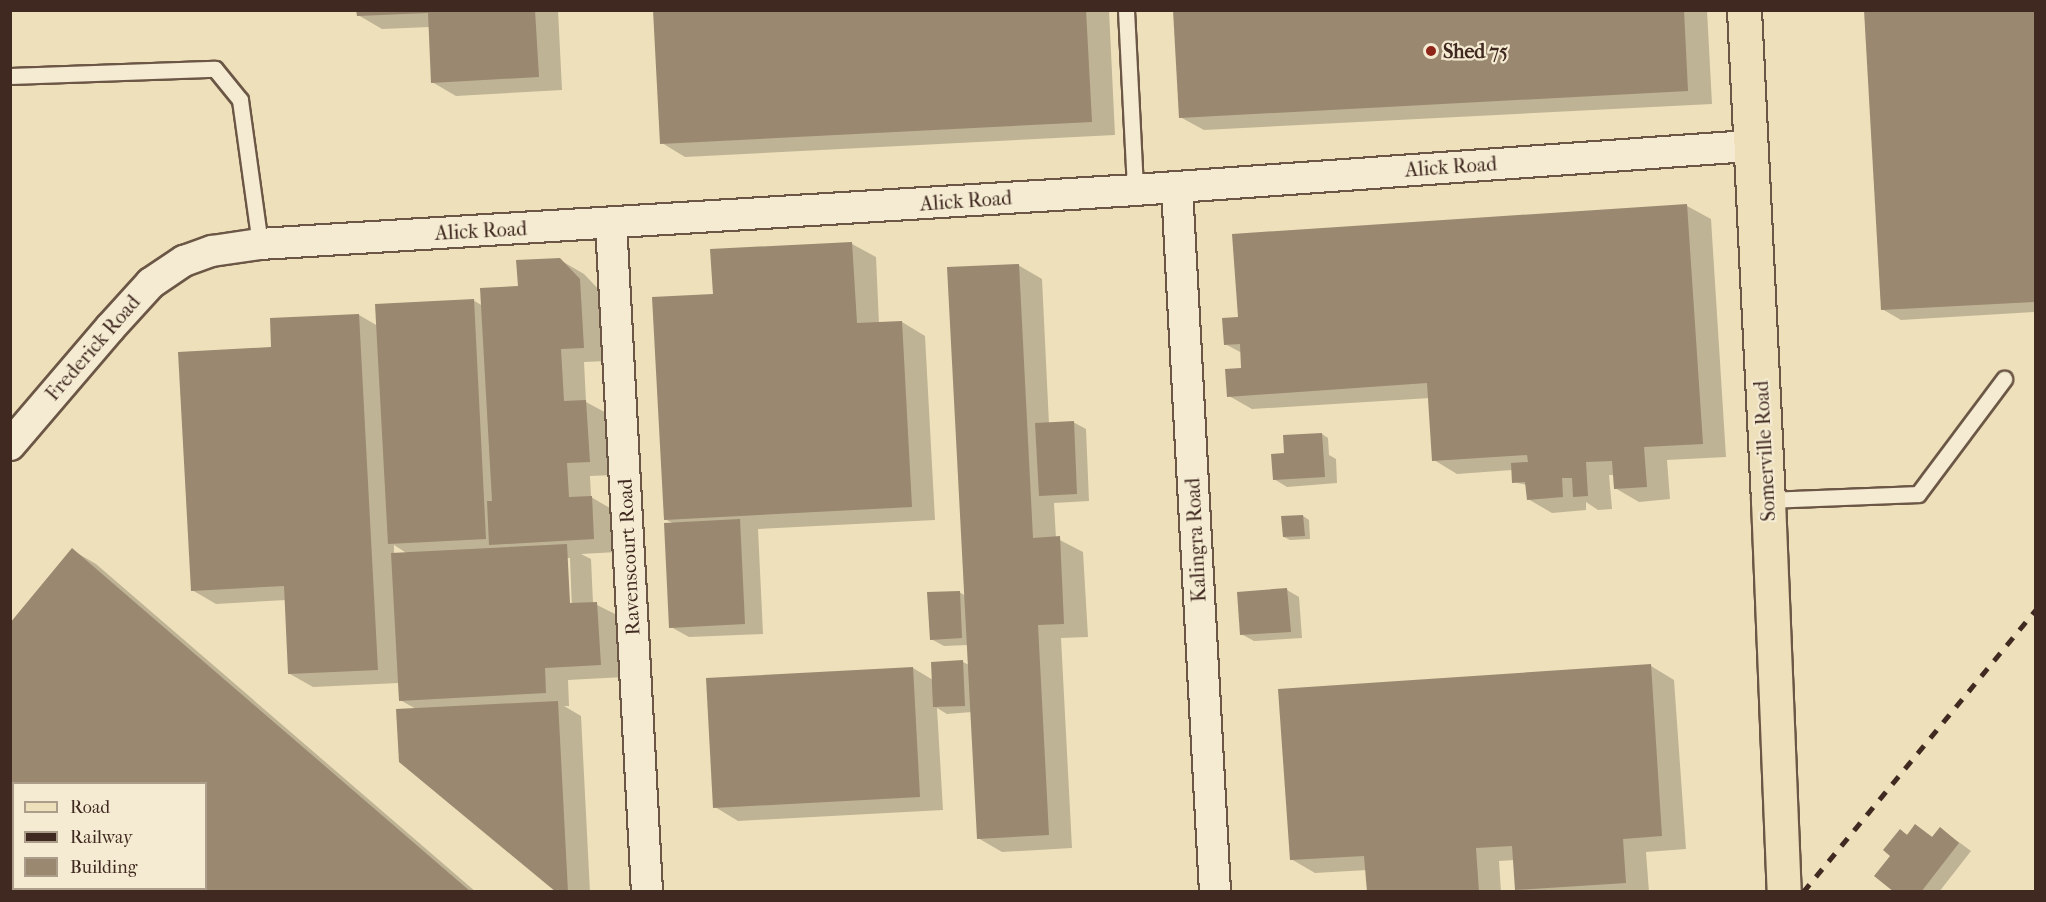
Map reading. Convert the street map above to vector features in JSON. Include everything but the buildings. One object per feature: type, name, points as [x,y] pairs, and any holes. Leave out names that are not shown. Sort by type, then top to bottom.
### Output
[{"type":"main road","name":"Somerville Road","points":[[1744,10],[1784,891]]},
{"type":"street","name":"Alick Road","points":[[184,261],[212,251],[261,244],[1177,188],[1749,146]]},
{"type":"street","name":"Kalingra Road","points":[[1177,188],[1215,891]]},
{"type":"street","name":"Ravenscourt Road","points":[[612,223],[648,891]]},
{"type":"street","name":"Frederick Road","points":[[10,445],[151,283],[184,261]]},
{"type":"lane","points":[[1126,10],[1135,190]]},
{"type":"lane","points":[[10,76],[215,69],[240,100],[261,244]]},
{"type":"lane","points":[[1768,500],[1918,494],[2004,379]]},
{"type":"railway","points":[[1803,892],[2036,609]]},
{"type":"place","name":"Shed 75","points":[[1431,51]]}]
